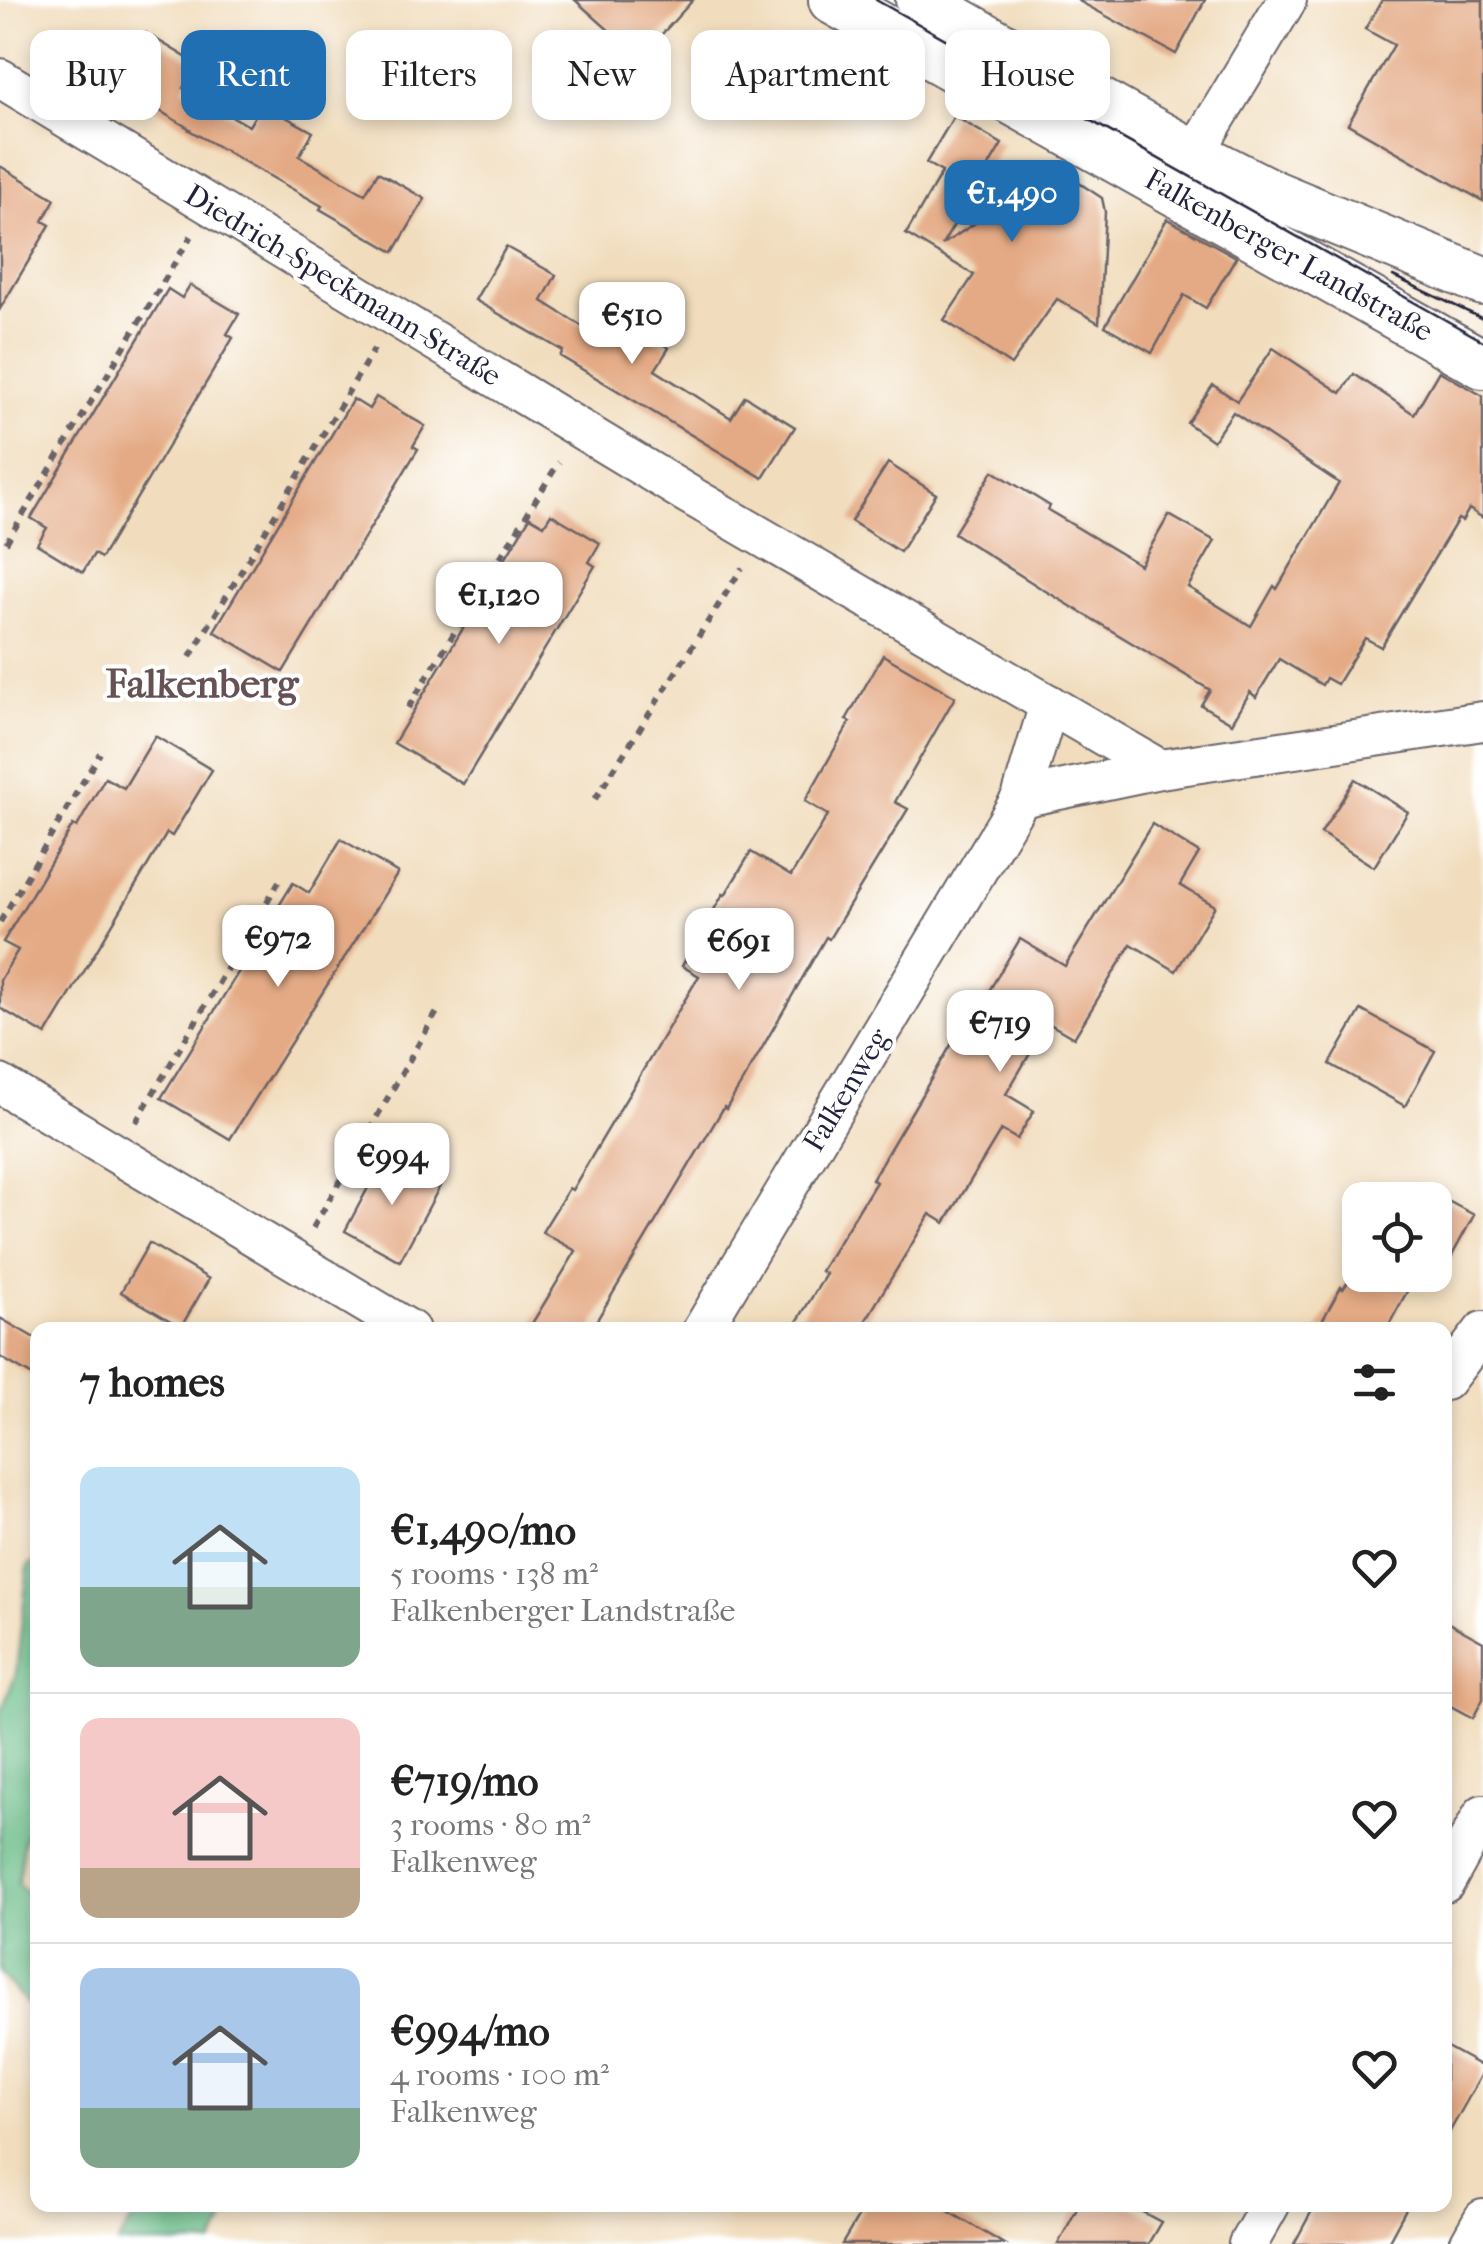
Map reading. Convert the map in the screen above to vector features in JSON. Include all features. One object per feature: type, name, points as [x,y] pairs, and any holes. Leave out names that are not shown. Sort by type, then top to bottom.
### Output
[{"type":"street","name":"Falkenberger Landstraße","points":[[833,0],[1184,172],[1274,196],[1483,282]]},
{"type":"street","name":"Falkenberger Landstraße","points":[[920,0],[1483,364]]},
{"type":"street","points":[[1184,172],[1287,0]]},
{"type":"street","name":"Diedrich-Speckmann-Straße","points":[[0,78],[762,537]]},
{"type":"street","points":[[762,537],[1160,769]]},
{"type":"street","name":"Falkenweg","points":[[707,1322],[1022,798],[1049,704]]},
{"type":"street","points":[[1022,798],[1160,769],[1483,721]]},
{"type":"street","points":[[0,1084],[397,1322]]},
{"type":"street","points":[[1452,1372],[1483,1331]]},
{"type":"street","points":[[1452,1870],[1483,1814]]},
{"type":"street","points":[[1248,2244],[1266,2212]]},
{"type":"street","points":[[1469,2244],[1483,2219]]},
{"type":"path","points":[[6,543],[210,205]]},
{"type":"path","points":[[190,658],[394,316]]},
{"type":"path","points":[[408,708],[579,428]]},
{"type":"path","points":[[595,799],[762,537]]},
{"type":"path","points":[[0,922],[100,753]]},
{"type":"path","points":[[117,1154],[281,878]]},
{"type":"path","points":[[282,1252],[437,1012]]},
{"type":"green space","points":[[28,1566],[30,1828],[24,1839],[18,1884],[30,1896],[30,2008],[0,1973],[0,1715],[16,1673]]},
{"type":"green space","points":[[137,2212],[229,2212],[213,2244],[117,2244]]},
{"type":"building","points":[[575,0],[693,0],[666,30],[609,30]]},
{"type":"building","points":[[1077,0],[1205,0],[1176,54]]},
{"type":"building","points":[[1382,0],[1483,0],[1483,201],[1348,124],[1394,45],[1365,29]]},
{"type":"building","points":[[161,42],[181,54],[181,120],[239,120],[249,126],[253,120],[291,120],[313,132],[299,156],[365,194],[378,172],[425,199],[394,252],[161,112]]},
{"type":"building","points":[[952,120],[961,120],[1002,144],[942,245],[1051,173],[1070,177],[1102,198],[1105,212],[1099,323],[1057,299],[1011,365],[944,320],[974,275],[906,234],[942,172],[926,163]]},
{"type":"building","points":[[0,166],[55,199],[43,221],[50,225],[0,309]]},
{"type":"building","points":[[1167,219],[1236,257],[1206,308],[1184,295],[1152,353],[1105,326]]},
{"type":"building","points":[[506,247],[556,275],[542,301],[604,340],[619,317],[669,348],[655,370],[731,418],[745,396],[795,427],[763,478],[475,300]]},
{"type":"building","points":[[190,285],[239,314],[227,334],[233,338],[101,558],[94,554],[83,572],[37,544],[47,528],[31,518],[168,289],[182,298]]},
{"type":"building","points":[[1273,348],[1341,393],[1354,374],[1414,414],[1439,371],[1483,396],[1483,518],[1469,509],[1462,521],[1458,519],[1381,647],[1365,638],[1337,684],[1326,678],[1322,685],[1279,659],[1256,697],[1250,692],[1232,723],[1201,705],[1210,690],[954,533],[993,471],[1050,506],[1048,510],[1140,565],[1169,515],[1215,541],[1188,587],[1251,626],[1339,483],[1233,412],[1213,441],[1187,423],[1213,385],[1237,401]]},
{"type":"building","points":[[376,397],[425,426],[413,446],[418,449],[283,672],[214,631],[353,399],[369,409]]},
{"type":"building","points":[[888,463],[936,494],[900,552],[851,521]]},
{"type":"building","points":[[551,514],[600,543],[589,562],[595,566],[463,784],[394,743],[530,517],[544,525]]},
{"type":"building","points":[[883,655],[955,697],[895,802],[908,809],[829,939],[826,937],[596,1322],[533,1322],[576,1251],[542,1232],[569,1188],[572,1190],[699,976],[682,966],[751,852],[791,876],[828,815],[805,801],[850,722],[846,720]]},
{"type":"building","points":[[155,736],[212,770],[172,836],[167,833],[46,1035],[0,1008],[0,980],[18,950],[3,942],[105,778],[124,788]]},
{"type":"building","points":[[1355,779],[1408,812],[1374,867],[1321,833]]},
{"type":"building","points":[[1152,824],[1199,853],[1180,885],[1215,906],[1176,971],[1131,944],[1074,1038],[1048,1023],[1006,1094],[1034,1111],[1017,1139],[1001,1130],[945,1223],[930,1214],[865,1322],[797,1322],[826,1274],[821,1271],[876,1182],[872,1179],[961,1028],[965,1031],[1020,939],[1065,966]]},
{"type":"building","points":[[341,839],[398,873],[230,1139],[161,1098],[293,883],[309,893]]},
{"type":"building","points":[[1361,1010],[1435,1051],[1405,1106],[1330,1064]]},
{"type":"building","points":[[385,1156],[440,1186],[400,1261],[345,1231]]},
{"type":"building","points":[[1452,1203],[1474,1215],[1452,1256]]},
{"type":"building","points":[[149,1243],[209,1279],[184,1322],[172,1322],[121,1292]]},
{"type":"building","points":[[1341,1287],[1342,1292],[1407,1292],[1390,1322],[1321,1322]]},
{"type":"building","points":[[0,1318],[30,1335],[30,1374],[0,1357]]},
{"type":"building","points":[[1452,1625],[1483,1642],[1483,1699],[1473,1718],[1452,1707]]},
{"type":"building","points":[[1452,2050],[1483,2067],[1452,2127]]},
{"type":"building","points":[[861,2212],[950,2212],[1004,2244],[842,2244]]},
{"type":"building","points":[[1075,2212],[1142,2212],[1161,2222],[1148,2244],[1058,2244]]},
{"type":"building","points":[[1311,2212],[1404,2212],[1387,2244],[1294,2244]]},
{"type":"tram line","points":[[876,0],[1483,341]]},
{"type":"tram line","points":[[1393,276],[1483,319]]},
{"type":"district","name":"Falkenberg","points":[[202,683]]}]
